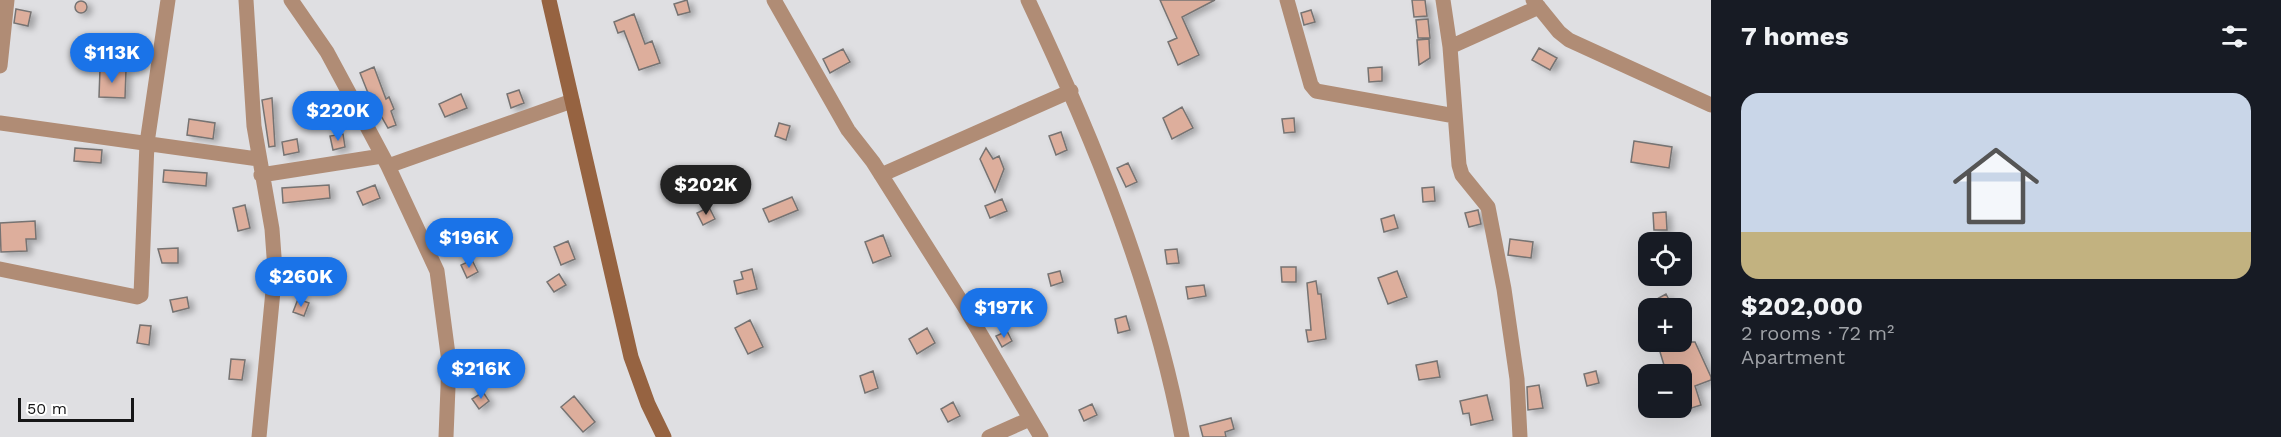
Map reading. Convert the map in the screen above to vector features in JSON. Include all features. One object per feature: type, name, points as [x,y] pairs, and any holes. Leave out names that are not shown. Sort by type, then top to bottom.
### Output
[{"type":"street","points":[[0,66],[7,0]]},
{"type":"street","points":[[0,269],[140,297],[147,143],[168,0]]},
{"type":"street","points":[[246,0],[258,159],[272,229],[275,270],[259,437]]},
{"type":"street","points":[[291,0],[327,52],[430,250],[440,281],[449,362],[446,437]]},
{"type":"street","points":[[549,0],[631,357],[663,437]]},
{"type":"street","points":[[774,0],[848,130],[881,176],[964,306],[1041,437]]},
{"type":"street","points":[[1028,0],[1071,91],[1128,235],[1155,320],[1182,437]]},
{"type":"street","points":[[1287,0],[1311,85],[1316,91],[1455,117]]},
{"type":"street","points":[[1443,0],[1450,47],[1459,165],[1462,175],[1488,207],[1497,249],[1517,379],[1520,437]]},
{"type":"street","points":[[1450,47],[1536,3],[1559,32],[1569,40],[1711,105]]},
{"type":"street","points":[[881,176],[1071,91]]},
{"type":"street","points":[[261,175],[385,161],[572,101]]},
{"type":"street","points":[[0,123],[258,159]]},
{"type":"street","points":[[989,437],[1030,419]]},
{"type":"building","points":[[687,0],[690,12],[678,15],[674,4]]},
{"type":"building","points":[[1160,0],[1215,0],[1182,17],[1199,55],[1178,65],[1168,42],[1177,38]]},
{"type":"building","points":[[1412,0],[1425,0],[1427,16],[1414,17]]},
{"type":"building","points":[[83,1],[87,7],[83,13],[79,13],[75,5]]},
{"type":"building","points":[[16,9],[31,12],[28,26],[14,23]]},
{"type":"building","points":[[1311,10],[1315,22],[1304,25],[1301,13]]},
{"type":"building","points":[[634,14],[645,44],[652,41],[660,63],[639,70],[624,31],[618,33],[614,22]]},
{"type":"building","points":[[1428,19],[1430,38],[1418,38],[1416,20]]},
{"type":"building","points":[[1429,39],[1430,58],[1419,65],[1417,40]]},
{"type":"building","points":[[1539,48],[1557,58],[1550,70],[1532,60]]},
{"type":"building","points":[[843,49],[850,62],[830,73],[823,59]]},
{"type":"building","points":[[374,67],[386,99],[389,97],[394,109],[391,111],[396,125],[388,128],[368,93],[360,73]]},
{"type":"building","points":[[1382,67],[1382,81],[1369,82],[1368,68]]},
{"type":"building","points":[[100,69],[126,70],[125,98],[99,97]]},
{"type":"building","points":[[519,90],[524,103],[511,108],[507,94]]},
{"type":"building","points":[[461,94],[467,108],[445,117],[439,104]]},
{"type":"building","points":[[272,98],[275,146],[269,147],[262,100]]},
{"type":"building","points":[[1182,107],[1193,128],[1172,139],[1163,118]]},
{"type":"building","points":[[1294,118],[1295,132],[1284,133],[1282,119]]},
{"type":"building","points":[[189,119],[215,123],[213,139],[187,135]]},
{"type":"building","points":[[779,123],[790,126],[786,140],[775,136]]},
{"type":"building","points":[[1061,132],[1067,150],[1056,155],[1049,136]]},
{"type":"building","points":[[343,134],[345,147],[333,150],[330,136]]},
{"type":"building","points":[[297,139],[299,152],[284,155],[282,142]]},
{"type":"building","points":[[1634,141],[1672,147],[1669,168],[1631,162]]},
{"type":"building","points":[[75,148],[102,150],[101,163],[74,161]]},
{"type":"building","points":[[986,148],[993,159],[999,156],[1004,169],[995,192],[980,159]]},
{"type":"building","points":[[1128,163],[1137,182],[1126,187],[1117,168]]},
{"type":"building","points":[[164,170],[207,173],[206,186],[163,182]]},
{"type":"building","points":[[329,185],[330,198],[283,203],[282,188]]},
{"type":"building","points":[[375,185],[380,198],[363,205],[357,192]]},
{"type":"building","points":[[1434,187],[1435,201],[1423,202],[1422,188]]},
{"type":"building","points":[[792,197],[798,210],[769,222],[763,209]]},
{"type":"building","points":[[1002,199],[1007,211],[990,218],[985,206]]},
{"type":"building","points":[[245,205],[250,228],[238,231],[233,208]]},
{"type":"building","points":[[709,207],[715,219],[703,225],[697,213]]},
{"type":"building","points":[[1478,210],[1481,224],[1469,227],[1465,213]]},
{"type":"building","points":[[1666,212],[1667,230],[1654,230],[1653,213]]},
{"type":"building","points":[[1394,215],[1398,228],[1384,232],[1381,219]]},
{"type":"building","points":[[35,221],[36,239],[26,239],[27,251],[1,252],[0,223]]},
{"type":"building","points":[[883,235],[891,256],[873,263],[865,242]]},
{"type":"building","points":[[1510,239],[1533,242],[1531,258],[1508,255]]},
{"type":"building","points":[[568,241],[575,259],[561,265],[554,247]]},
{"type":"building","points":[[178,248],[178,263],[162,263],[158,249]]},
{"type":"building","points":[[1177,249],[1179,263],[1167,264],[1165,250]]},
{"type":"building","points":[[472,260],[478,272],[467,278],[461,265]]},
{"type":"building","points":[[1281,267],[1296,267],[1296,282],[1282,282]]},
{"type":"building","points":[[752,269],[757,289],[737,294],[734,281],[743,279],[741,272]]},
{"type":"building","points":[[1060,271],[1063,282],[1051,286],[1048,274]]},
{"type":"building","points":[[1397,271],[1407,297],[1388,304],[1378,278]]},
{"type":"building","points":[[559,274],[566,285],[554,292],[547,282]]},
{"type":"building","points":[[1316,281],[1318,294],[1321,294],[1326,339],[1308,342],[1306,330],[1311,330],[1307,283]]},
{"type":"building","points":[[1204,285],[1206,296],[1188,299],[1186,287]]},
{"type":"building","points":[[187,297],[189,308],[173,312],[170,300]]},
{"type":"building","points":[[298,299],[309,303],[304,316],[293,312]]},
{"type":"building","points":[[1126,316],[1130,330],[1118,333],[1115,319]]},
{"type":"building","points":[[750,320],[763,347],[748,354],[735,328]]},
{"type":"building","points":[[140,325],[151,326],[149,345],[137,343]]},
{"type":"building","points":[[927,328],[935,343],[917,354],[909,339]]},
{"type":"building","points":[[1007,331],[1012,341],[1002,347],[996,336]]},
{"type":"building","points":[[1692,342],[1695,342],[1711,377],[1711,380],[1695,386],[1701,405],[1692,408],[1692,364],[1664,364],[1660,352],[1692,352]]},
{"type":"building","points":[[231,359],[245,360],[242,380],[229,379]]},
{"type":"building","points":[[1437,361],[1440,377],[1419,380],[1416,365]]},
{"type":"building","points":[[873,371],[878,388],[865,393],[860,376]]},
{"type":"building","points":[[1596,371],[1599,383],[1587,386],[1584,374]]},
{"type":"building","points":[[1539,385],[1543,408],[1528,410],[1527,387]]},
{"type":"building","points":[[483,392],[489,401],[479,409],[472,399]]},
{"type":"building","points":[[1487,395],[1493,420],[1471,425],[1469,413],[1463,414],[1460,401]]},
{"type":"building","points":[[574,396],[595,422],[583,432],[561,407]]},
{"type":"building","points":[[953,402],[960,416],[948,422],[941,409]]},
{"type":"building","points":[[1092,404],[1097,415],[1084,421],[1079,410]]},
{"type":"building","points":[[1231,418],[1234,429],[1225,432],[1226,437],[1203,437],[1200,426]]}]
